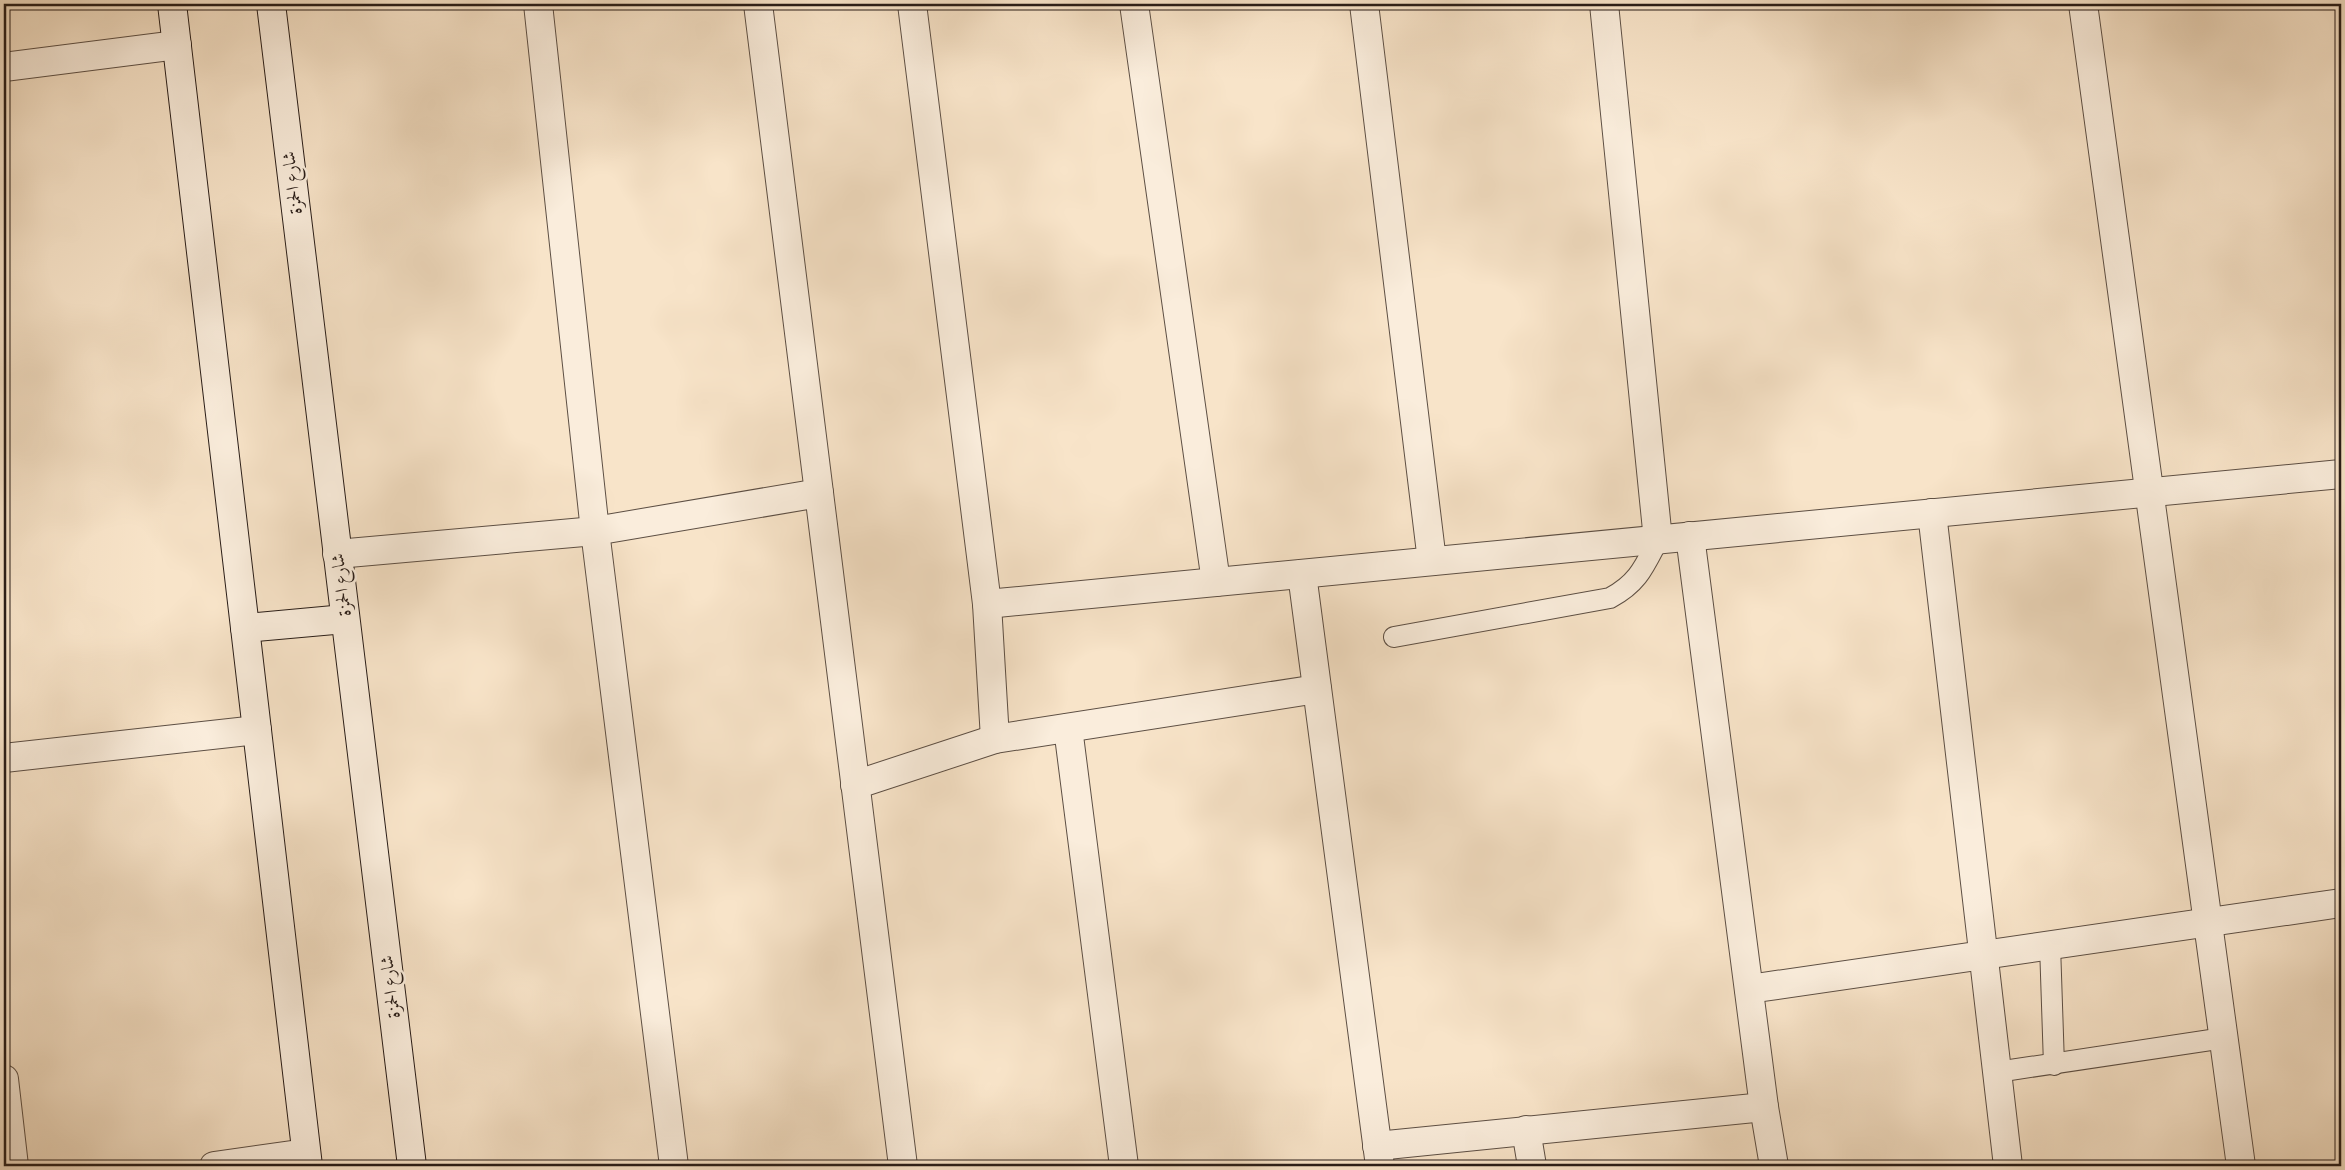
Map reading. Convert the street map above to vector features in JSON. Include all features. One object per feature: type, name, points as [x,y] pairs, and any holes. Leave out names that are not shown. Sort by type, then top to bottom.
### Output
[{"type":"street","points":[[172,4],[307,1160],[214,1166]]},
{"type":"street","name":"شارع الحمزة","points":[[271,4],[412,1166]]},
{"type":"street","points":[[538,4],[595,531],[674,1166]]},
{"type":"street","points":[[758,4],[902,1166]]},
{"type":"street","points":[[912,4],[987,604],[995,739]]},
{"type":"street","points":[[1134,4],[1216,582]]},
{"type":"street","points":[[1364,4],[1432,561]]},
{"type":"street","points":[[1604,4],[1658,540]]},
{"type":"street","points":[[2083,4],[2241,1166]]},
{"type":"street","points":[[4,66],[177,45]]},
{"type":"street","points":[[987,604],[2341,474]]},
{"type":"street","points":[[338,554],[595,531],[819,493]]},
{"type":"street","points":[[1932,513],[2008,1166]]},
{"type":"street","points":[[1690,536],[1764,1106],[1774,1166]]},
{"type":"street","points":[[1302,574],[1379,1156],[1526,1130],[1764,1106]]},
{"type":"street","points":[[245,628],[346,619]]},
{"type":"street","points":[[855,785],[995,739],[1317,689]]},
{"type":"street","points":[[1068,728],[1124,1166]]},
{"type":"street","points":[[4,758],[257,730]]},
{"type":"street","points":[[1749,989],[2341,903]]},
{"type":"street","points":[[4,1079],[14,1166]]},
{"type":"street","points":[[1526,1130],[1532,1166]]},
{"type":"lane","points":[[1394,637],[1610,598],[1626,589],[1641,574],[1658,540]]},
{"type":"lane","points":[[2050,945],[2054,1065]]},
{"type":"lane","points":[[1997,1072],[2054,1065],[2224,1038]]}]
